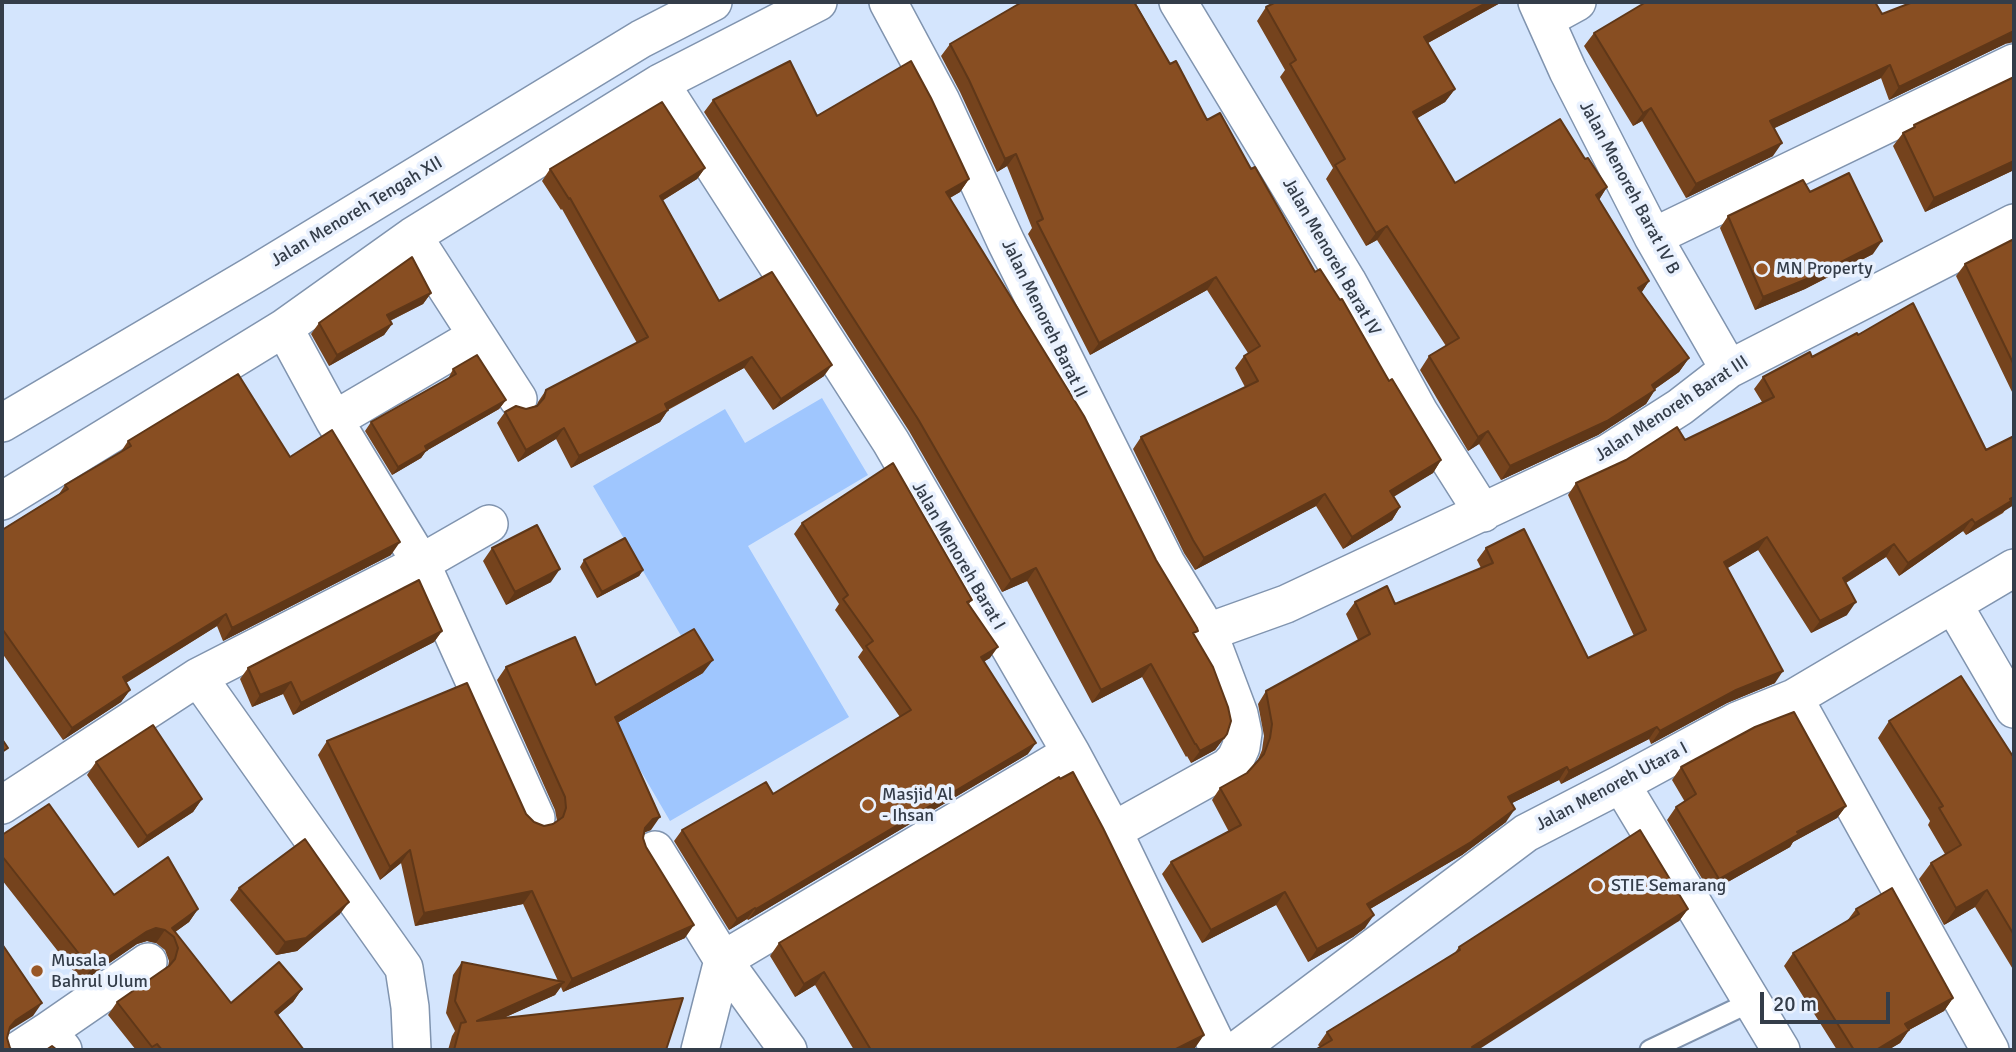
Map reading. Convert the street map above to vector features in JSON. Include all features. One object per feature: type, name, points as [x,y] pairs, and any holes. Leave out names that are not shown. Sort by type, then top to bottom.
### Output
[{"type":"street","name":"Jalan Menoreh Tengah XII","points":[[2,423],[255,274],[641,39],[713,2]]},
{"type":"street","points":[[2,501],[284,328],[413,236],[660,83],[818,2]]},
{"type":"street","name":"Jalan Menoreh Barat II","points":[[888,2],[941,101],[1006,242],[1160,550],[1208,632],[1239,714],[1243,733],[1241,747],[1228,767],[1112,831]]},
{"type":"street","name":"Jalan Menoreh Barat IV","points":[[1178,2],[1347,281],[1419,412],[1483,513]]},
{"type":"street","points":[[1541,10],[1577,2]]},
{"type":"street","name":"Jalan Menoreh Barat IV B","points":[[1541,10],[1568,71],[1653,237],[1729,369]]},
{"type":"street","points":[[1653,237],[2014,63]]},
{"type":"street","name":"Jalan Menoreh Barat I","points":[[660,83],[891,442],[1071,753],[1219,1050]]},
{"type":"street","name":"Jalan Menoreh Barat III","points":[[1208,632],[1286,604],[1608,453],[1680,407],[1729,369],[2014,223]]},
{"type":"street","points":[[413,236],[517,399]]},
{"type":"street","points":[[284,328],[334,420],[421,563],[536,818]]},
{"type":"street","points":[[334,420],[477,336]]},
{"type":"street","points":[[2,805],[198,677],[421,563],[489,524]]},
{"type":"street","name":"Jalan Menoreh Utara I","points":[[1237,1050],[1526,833],[1737,721],[1794,698],[2014,568]]},
{"type":"street","points":[[1953,604],[2014,709]]},
{"type":"street","points":[[198,677],[404,968],[410,1007],[412,1050]]},
{"type":"street","points":[[1794,698],[1990,1050]]},
{"type":"street","points":[[700,1050],[723,961],[1071,753]]},
{"type":"street","points":[[1621,784],[1781,1050]]},
{"type":"street","points":[[655,850],[723,961],[788,1050]]},
{"type":"street","points":[[44,1044],[148,962]]},
{"type":"lane","points":[[1650,1050],[1753,1001]]},
{"type":"shaded area","points":[[822,398],[868,475],[748,546],[849,717],[670,821],[614,725],[703,673],[593,486],[725,409],[745,443]]},
{"type":"building","points":[[1022,2],[1134,2],[1170,64],[1176,61],[1207,120],[1220,113],[1251,169],[1255,167],[1315,272],[1320,269],[1340,300],[1342,299],[1389,381],[1392,379],[1441,460],[1390,491],[1400,507],[1352,537],[1325,494],[1204,558],[1141,437],[1258,381],[1244,356],[1260,346],[1216,277],[1099,343],[1037,222],[1043,219],[1016,154],[1005,159],[950,44]]},
{"type":"building","points":[[1276,2],[1488,2],[1424,37],[1455,89],[1413,112],[1455,183],[1560,119],[1585,159],[1588,158],[1607,187],[1596,195],[1649,281],[1638,288],[1689,358],[1652,385],[1655,390],[1607,421],[1510,466],[1488,431],[1478,437],[1429,356],[1459,338],[1387,226],[1376,233],[1335,165],[1345,159],[1290,64],[1296,60],[1266,7]]},
{"type":"building","points":[[1646,2],[1875,2],[1882,14],[1913,2],[2014,2],[2014,31],[1899,87],[1890,65],[1770,121],[1782,143],[1696,184],[1651,108],[1643,113],[1594,33]]},
{"type":"building","points":[[790,61],[817,116],[911,61],[969,179],[946,192],[1084,416],[1156,560],[1197,628],[1198,631],[1193,633],[1213,667],[1228,707],[1231,721],[1224,738],[1200,751],[1151,664],[1101,690],[1036,568],[1011,580],[918,419],[713,100]]},
{"type":"building","points":[[2014,77],[2014,161],[1934,198],[1903,133],[1915,127],[1914,125]]},
{"type":"building","points":[[662,102],[705,168],[660,196],[719,301],[772,272],[832,365],[781,399],[752,357],[665,404],[668,410],[579,456],[564,428],[526,450],[505,412],[516,406],[526,409],[537,406],[544,398],[546,390],[648,337],[570,198],[550,169]]},
{"type":"building","points":[[1849,173],[1882,241],[1814,276],[1763,297],[1728,216],[1803,180],[1810,192]]},
{"type":"building","points":[[2014,239],[2014,365],[1965,264]]},
{"type":"building","points":[[412,257],[431,293],[387,315],[392,324],[337,355],[319,323]]},
{"type":"building","points":[[1913,303],[1986,450],[2014,436],[2014,497],[2011,501],[1975,523],[1972,519],[1908,563],[1894,544],[1843,578],[1856,602],[1820,621],[1767,537],[1724,562],[1783,671],[1736,690],[1660,731],[1657,727],[1569,771],[1567,767],[1508,797],[1515,809],[1471,842],[1367,904],[1374,915],[1317,949],[1285,892],[1211,930],[1171,862],[1241,825],[1220,788],[1247,773],[1264,754],[1272,724],[1266,691],[1370,634],[1355,602],[1387,586],[1395,604],[1493,563],[1486,548],[1524,529],[1588,658],[1646,630],[1576,483],[1626,460],[1677,427],[1685,440],[1774,397],[1763,377],[1810,352],[1812,357],[1857,333],[1858,335]]},
{"type":"building","points":[[477,355],[506,400],[425,446],[427,450],[398,467],[371,422],[456,374],[453,369]]},
{"type":"building","points":[[238,374],[290,457],[332,430],[400,542],[232,628],[226,614],[123,677],[130,690],[72,728],[2,631],[2,530],[68,489],[65,485],[131,446],[128,441]]},
{"type":"building","points":[[893,463],[972,600],[967,602],[998,647],[981,657],[1036,743],[737,919],[682,830],[766,782],[773,794],[911,710],[866,646],[873,641],[843,599],[848,595],[802,523]]},
{"type":"building","points":[[537,525],[560,569],[515,592],[492,548]]},
{"type":"building","points":[[625,538],[643,570],[602,592],[584,560]]},
{"type":"building","points":[[419,580],[442,631],[301,703],[291,682],[260,695],[248,668]]},
{"type":"building","points":[[694,629],[713,660],[615,717],[660,817],[653,819],[645,828],[643,838],[646,847],[694,925],[572,979],[532,891],[424,913],[410,850],[390,867],[327,741],[467,683],[526,814],[534,822],[544,826],[553,824],[563,817],[565,797],[506,667],[575,637],[596,685]]},
{"type":"building","points":[[1961,676],[2014,758],[2014,935],[1987,890],[1956,908],[1931,863],[1961,845],[1939,808],[1943,806],[1889,721]]},
{"type":"building","points":[[1794,712],[1846,806],[1719,879],[1676,807],[1696,794],[1681,767],[1755,727]]},
{"type":"building","points":[[153,725],[202,799],[147,836],[96,762]]},
{"type":"building","points":[[2,739],[8,748],[2,752]]},
{"type":"building","points":[[1073,772],[1204,1035],[1174,1050],[871,1050],[824,972],[804,984],[779,943],[1059,777],[1060,779]]},
{"type":"building","points":[[49,804],[114,895],[168,857],[198,909],[172,928],[231,1003],[279,962],[302,989],[275,1012],[304,1050],[162,1050],[157,1044],[152,1047],[117,1002],[169,966],[175,959],[178,948],[174,937],[165,930],[156,928],[91,969],[2,856],[2,835]]},
{"type":"building","points":[[1640,830],[1688,909],[1472,1047],[1475,1050],[1315,1050],[1332,1040],[1327,1032],[1460,950],[1459,947]]},
{"type":"building","points":[[305,839],[349,902],[306,938],[285,942],[239,888]]},
{"type":"building","points":[[1892,888],[1953,998],[1905,1024],[1909,1030],[1876,1050],[1854,1050],[1793,953],[1859,914],[1856,909]]},
{"type":"building","points":[[2,944],[42,1003],[10,1027],[7,1038],[12,1050],[2,1050]]},
{"type":"building","points":[[462,962],[564,982],[477,1021],[683,998],[666,1050],[454,1050],[461,1023],[466,1022],[455,1001]]},
{"type":"place","name":"MN Property","points":[[1762,269]]},
{"type":"place","name":"Masjid Al - Ihsan","points":[[868,805]]},
{"type":"place","name":"STIE Semarang","points":[[1597,886]]},
{"type":"place","name":"Musala Bahrul Ulum","points":[[37,971]]}]
